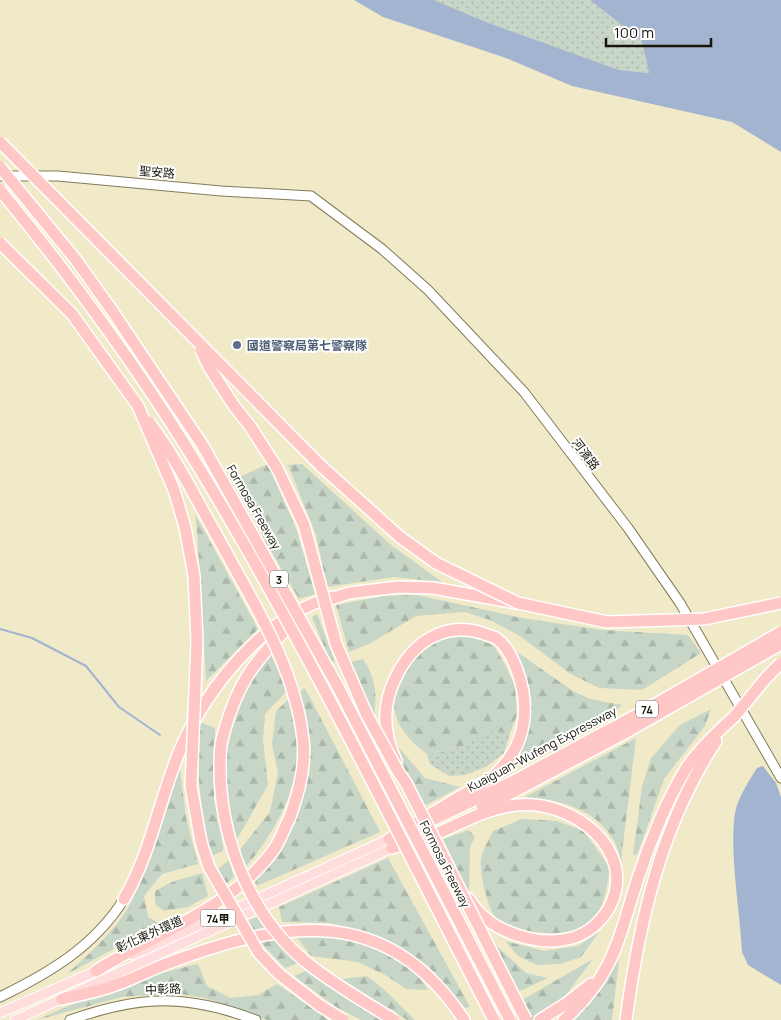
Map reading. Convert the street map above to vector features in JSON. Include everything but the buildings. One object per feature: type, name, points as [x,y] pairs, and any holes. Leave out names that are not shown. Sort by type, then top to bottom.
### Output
[{"type":"highway","points":[[0,142],[321,466],[400,537],[436,563],[518,603]]},
{"type":"highway","name":"Formosa Freeway","points":[[0,167],[70,253],[111,309],[203,446],[337,685],[510,1020]]},
{"type":"highway","name":"3","points":[[0,190],[35,233],[109,332],[200,470],[324,691],[494,1020]]},
{"type":"highway","points":[[0,243],[72,314],[164,442],[246,589],[287,672],[303,740],[304,766],[301,784],[290,817],[276,846],[257,870],[235,891],[202,913],[123,954],[96,971]]},
{"type":"highway","points":[[197,342],[209,367],[234,406],[250,426],[276,468],[304,525],[340,652],[367,715],[406,782]]},
{"type":"highway","points":[[138,406],[174,490],[186,528],[194,576],[197,641],[191,786],[201,842],[209,867],[259,953],[279,974],[319,1005],[343,1020]]},
{"type":"highway","points":[[124,900],[141,865],[180,750],[203,707],[227,674],[268,630],[285,617],[334,597],[372,589],[398,587],[433,588],[518,603],[607,622],[704,619],[781,603]]},
{"type":"highway","points":[[334,597],[297,619],[256,663],[245,678],[221,744],[219,792],[225,826],[242,874],[256,900],[289,946],[310,965],[394,1020]]},
{"type":"highway","points":[[391,844],[482,784],[503,768],[513,752],[526,717],[526,700],[514,662],[506,648],[496,638],[474,630],[459,630],[429,637],[412,651],[401,667],[386,703],[384,719],[393,755],[406,782],[449,868],[526,1020]]},
{"type":"highway","name":"Kuaiguan-Wufeng Expressway","points":[[514,786],[781,632]]},
{"type":"highway","name":"Kuaiguan-Wufeng Expressway","points":[[391,844],[623,734],[781,644]]},
{"type":"highway","points":[[626,1020],[638,936],[656,872],[682,804],[702,764],[734,717],[766,678],[781,664]]},
{"type":"highway","points":[[564,1020],[578,1007],[604,974],[613,957],[649,847],[677,785],[698,753],[734,717]]},
{"type":"highway","points":[[391,844],[417,842],[499,808],[519,804],[542,805],[574,815],[589,826],[607,848],[612,858],[615,874],[615,891],[604,916],[594,927],[580,935],[563,940],[533,940],[517,936],[483,918],[449,868]]},
{"type":"highway","points":[[62,999],[107,988],[174,961],[259,935],[310,929],[354,934],[400,954],[428,974],[464,1020]]},
{"type":"highway","points":[[540,1020],[567,1003],[604,974]]},
{"type":"main road","name":"彰化東外環道","points":[[0,1013],[391,844]]},
{"type":"main road","name":"彰化東外環道","points":[[15,1020],[391,844]]},
{"type":"street","name":"聖安路","points":[[0,176],[58,176],[221,191],[311,196]]},
{"type":"street","name":"河濱路","points":[[311,196],[382,249],[428,290],[524,392],[628,528],[680,603],[781,778]]},
{"type":"street","points":[[0,997],[72,957],[104,926],[124,900]]},
{"type":"street","name":"中彰路","points":[[70,1020],[109,1008],[157,1000],[203,1003],[256,1020]]},
{"type":"green space","points":[[434,0],[590,0],[643,41],[649,73],[619,70],[486,22]]},
{"type":"green space","points":[[268,464],[297,531],[315,594],[299,599],[264,539],[237,478]]},
{"type":"green space","points":[[302,464],[391,545],[442,582],[394,577],[327,587],[316,535],[288,465]]},
{"type":"green space","points":[[195,514],[258,629],[206,681],[197,530]]},
{"type":"green space","points":[[417,595],[522,618],[603,630],[688,635],[701,653],[642,690],[599,688],[569,673],[520,636],[490,620],[465,612],[416,616],[369,644],[349,652],[336,605],[383,596]]},
{"type":"green space","points":[[317,614],[335,662],[331,663],[312,617]]},
{"type":"green space","points":[[461,636],[478,638],[494,646],[515,686],[517,715],[510,733],[487,732],[463,746],[427,754],[415,744],[399,723],[394,699],[396,687],[402,674],[428,643]]},
{"type":"green space","points":[[270,652],[287,691],[265,714],[263,740],[268,785],[235,843],[227,814],[224,789],[223,765],[226,743],[242,700]]},
{"type":"green space","points":[[517,652],[573,691],[590,699],[622,705],[611,715],[507,771],[518,755],[530,726],[530,699]]},
{"type":"green space","points":[[363,659],[373,680],[374,717],[361,691],[351,662]]},
{"type":"green space","points":[[305,688],[380,832],[257,886],[255,882],[258,875],[273,858],[308,761],[305,718],[298,693]]},
{"type":"green space","points":[[288,700],[297,738],[298,755],[291,791],[275,825],[255,856],[244,869],[239,851],[270,812],[278,773],[272,744],[276,711]]},
{"type":"green space","points":[[711,709],[705,726],[664,779],[639,850],[636,855],[633,855],[642,787],[651,758],[680,725]]},
{"type":"green space","points":[[199,722],[215,728],[214,799],[223,851],[210,857],[199,773]]},
{"type":"green space","points":[[487,732],[510,733],[504,753],[486,767],[465,775],[449,776],[430,764],[427,754],[463,746]]},
{"type":"green space","points":[[636,738],[621,861],[616,844],[597,820],[562,803],[525,797]]},
{"type":"green space","points":[[394,742],[425,778],[460,787],[424,806],[399,759]]},
{"type":"green space","points":[[179,761],[186,817],[198,864],[162,874],[144,896],[148,917],[160,924],[67,974],[111,931],[131,902],[151,850]]},
{"type":"green space","points":[[522,819],[557,821],[584,831],[610,868],[601,908],[594,919],[585,926],[574,931],[560,933],[531,932],[505,924],[493,914],[483,881],[482,855],[493,831]]},
{"type":"green space","points":[[469,830],[475,837],[470,847],[469,893],[443,839]]},
{"type":"green space","points":[[388,858],[470,1007],[465,1008],[428,966],[375,935],[330,923],[282,922],[279,907]]},
{"type":"green space","points":[[229,860],[234,877],[224,885],[218,869]]},
{"type":"green space","points":[[202,873],[208,896],[188,907],[164,911],[155,904],[155,891],[174,881]]},
{"type":"green space","points":[[259,916],[267,928],[252,931],[245,922]]},
{"type":"green space","points":[[599,932],[581,957],[561,964],[537,965],[518,956],[505,941],[544,951],[578,946]]},
{"type":"green space","points":[[484,934],[526,973],[548,978],[516,993]]},
{"type":"green space","points":[[336,935],[375,948],[399,960],[420,978],[428,990],[406,989],[387,976],[358,962],[311,956],[296,936]]},
{"type":"green space","points":[[276,939],[301,962],[285,968],[259,941]]},
{"type":"green space","points":[[593,959],[559,1004],[532,1020],[522,1000]]},
{"type":"green space","points":[[619,960],[612,1020],[569,1020],[583,1010]]},
{"type":"green space","points":[[198,964],[207,986],[231,998],[258,995],[277,984],[329,1020],[267,1020],[205,998],[175,993],[122,997],[37,1020],[116,987]]},
{"type":"green space","points":[[308,970],[384,1020],[361,1020],[336,1007],[294,976]]},
{"type":"green space","points":[[367,976],[386,991],[415,1020],[407,1020],[342,979]]},
{"type":"water","points":[[354,0],[434,0],[486,22],[619,70],[649,73],[642,41],[590,0],[781,0],[781,152],[732,122],[572,86],[506,58],[383,17]]},
{"type":"water","points":[[763,766],[776,783],[781,797],[781,985],[748,965],[742,952],[733,845],[735,813],[739,801],[757,768]]},
{"type":"waterway","points":[[0,629],[32,638],[86,666],[119,707],[160,735]]},
{"type":"place","name":"國道警察局第七警察隊","points":[[237,345]]}]
